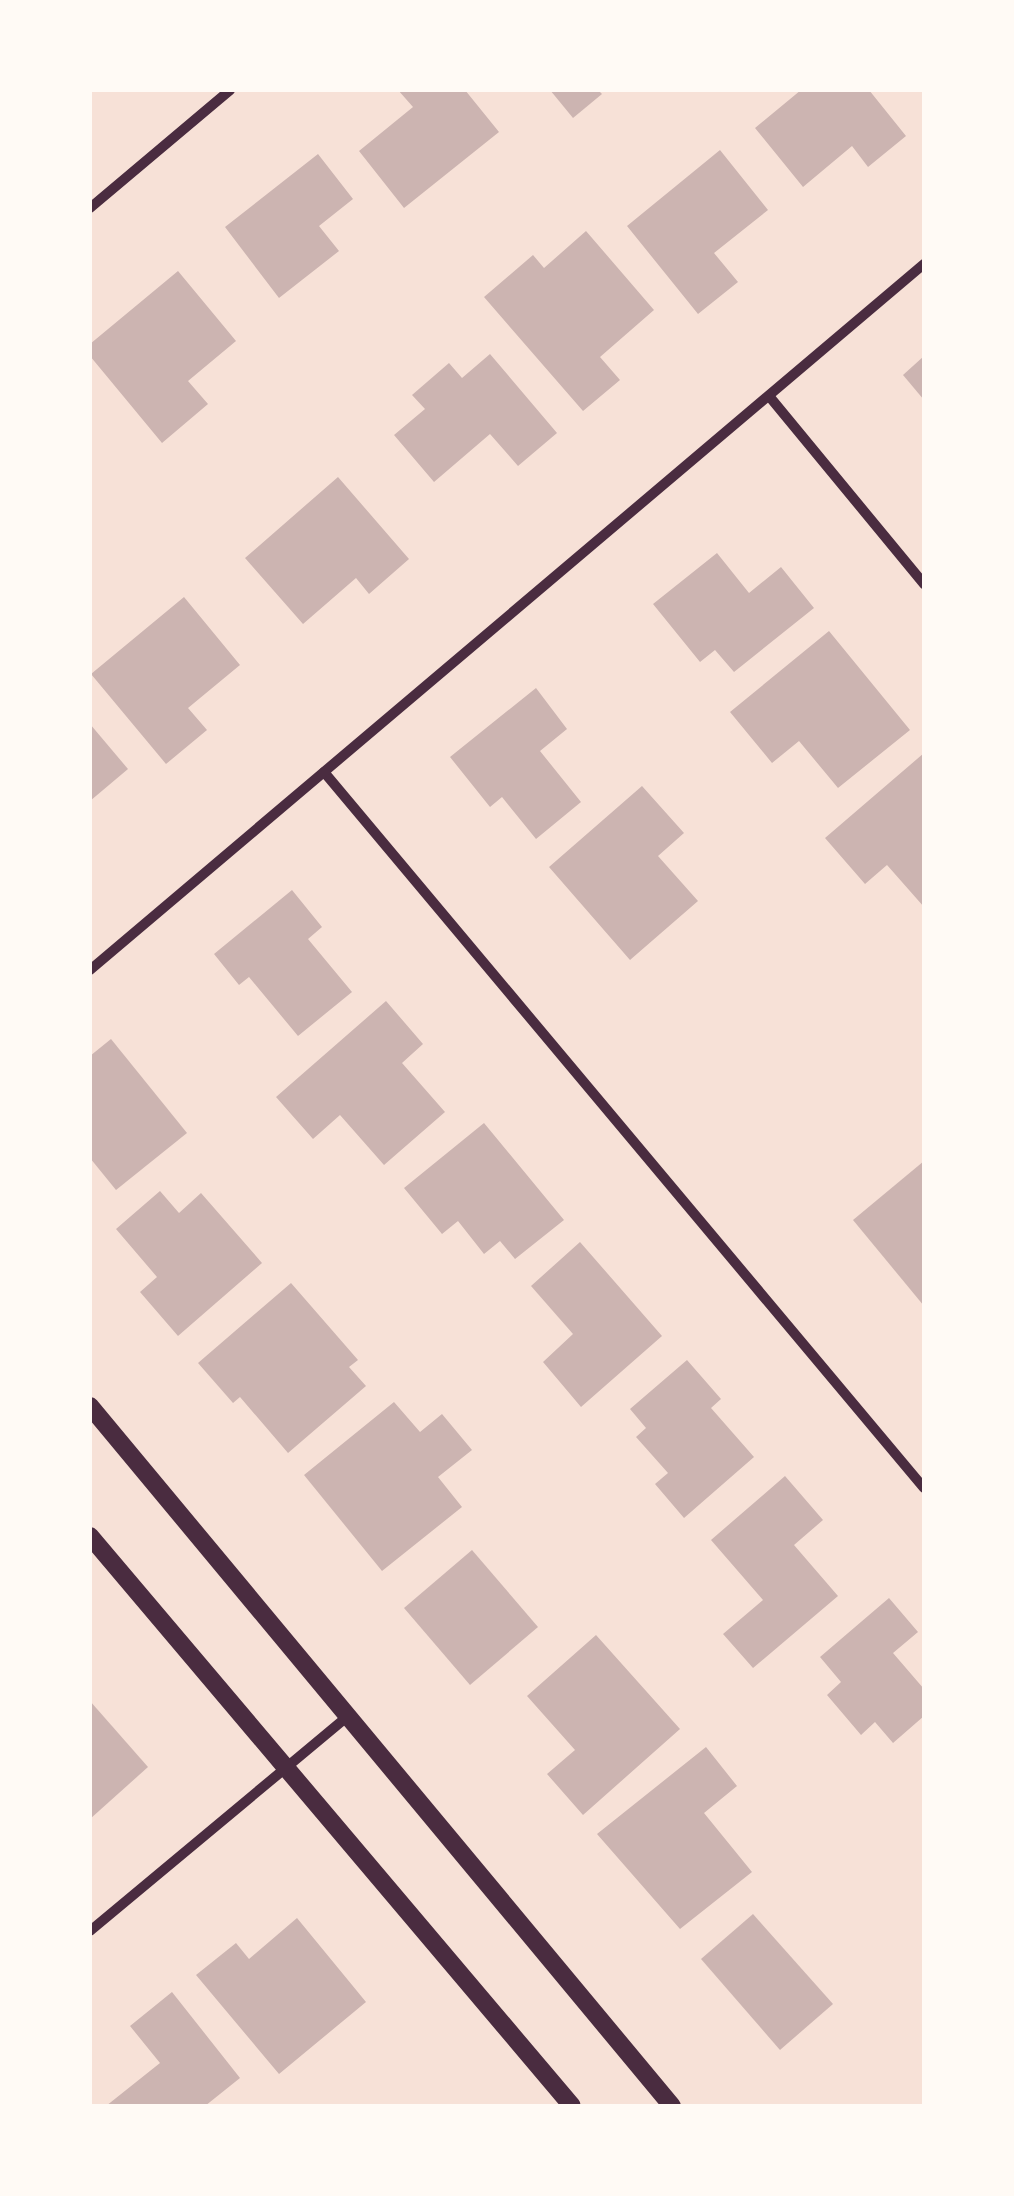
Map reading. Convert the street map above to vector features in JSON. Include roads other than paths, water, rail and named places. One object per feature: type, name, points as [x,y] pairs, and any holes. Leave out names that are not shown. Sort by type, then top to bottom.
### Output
[{"type":"street","points":[[90,208],[230,90]]},
{"type":"street","points":[[90,970],[924,264]]},
{"type":"street","points":[[768,396],[924,584]]},
{"type":"street","points":[[324,772],[924,1488]]},
{"type":"street","points":[[90,1406],[672,2106]]},
{"type":"street","points":[[90,1536],[572,2106]]},
{"type":"street","points":[[90,1932],[348,1716]]}]
